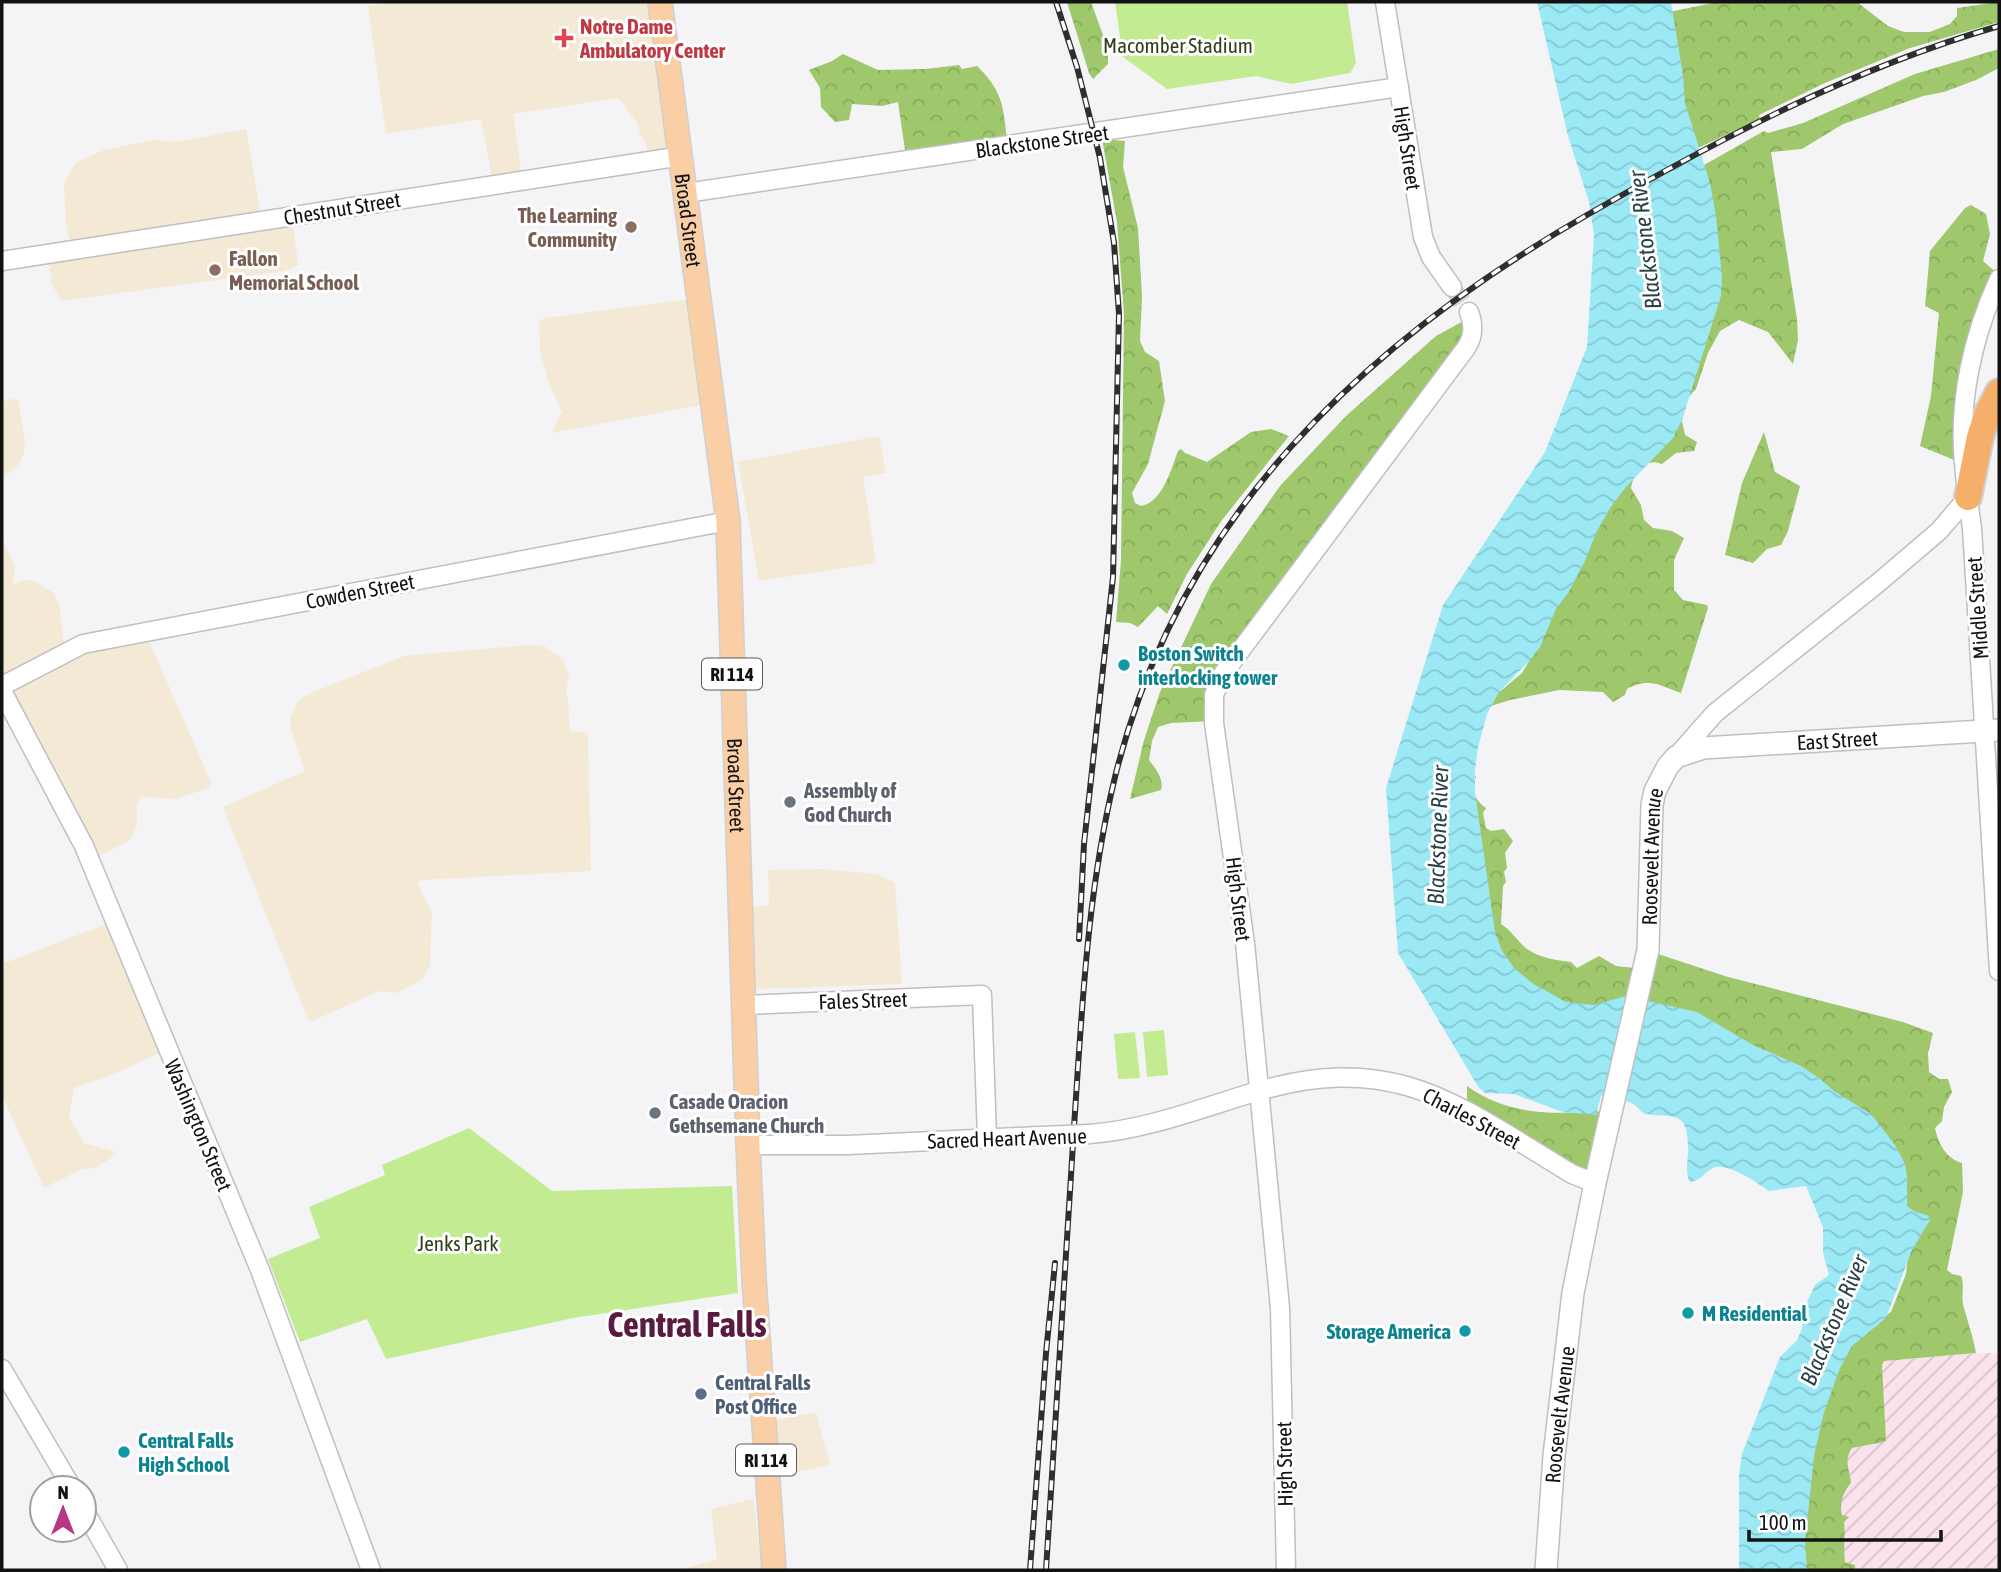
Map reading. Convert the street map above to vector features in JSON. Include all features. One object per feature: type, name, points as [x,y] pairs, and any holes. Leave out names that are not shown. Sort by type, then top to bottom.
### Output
[{"type":"highway","points":[[1968,497],[1980,438],[1988,413],[1999,393]]},
{"type":"main road","name":"Broad Street","points":[[660,2],[728,521],[748,1145],[754,1279],[774,1570]]},
{"type":"main road","name":"East Street","points":[[1676,757],[1718,746],[1992,731]]},
{"type":"main road","name":"Roosevelt Avenue","points":[[1546,1570],[1554,1456],[1571,1308],[1595,1183],[1642,985],[1649,940],[1652,806],[1660,777],[1676,757]]},
{"type":"street","name":"High Street","points":[[1385,2],[1423,237],[1431,257],[1451,287]]},
{"type":"street","name":"Blackstone Street","points":[[686,194],[1399,87]]},
{"type":"street","name":"Chestnut Street","points":[[2,261],[682,156]]},
{"type":"street","points":[[1968,497],[1963,461],[1965,397],[1978,333],[1999,279]]},
{"type":"street","name":"High Street","points":[[1286,1570],[1281,1324],[1242,924],[1213,703],[1223,674],[1466,348],[1473,328],[1469,312]]},
{"type":"street","name":"Middle Street","points":[[1968,497],[1992,731],[1999,971]]},
{"type":"street","name":"Roosevelt Avenue","points":[[1676,757],[1716,713],[1939,531],[1968,497]]},
{"type":"street","name":"Cowden Street","points":[[2,688],[83,644],[728,521]]},
{"type":"street","name":"Washington Street","points":[[2,688],[79,836],[113,916],[260,1270],[371,1570]]},
{"type":"street","name":"Fales Street","points":[[744,1004],[982,995],[987,1138]]},
{"type":"street","name":"Charles Street","points":[[1260,1091],[1310,1079],[1346,1076],[1401,1083],[1458,1106],[1572,1174],[1595,1183]]},
{"type":"street","name":"Sacred Heart Avenue","points":[[748,1145],[848,1145],[1089,1134],[1133,1128],[1260,1091]]},
{"type":"street","points":[[2,1369],[64,1474]]},
{"type":"street","points":[[98,1535],[118,1570]]},
{"type":"shaded area","points":[[391,2],[662,2],[681,159],[649,163],[645,140],[640,136],[638,124],[618,98],[513,114],[523,183],[494,188],[481,119],[386,134],[368,6]]},
{"type":"shaded area","points":[[246,129],[262,221],[293,222],[298,266],[284,271],[61,301],[52,284],[48,257],[72,250],[66,224],[64,183],[76,162],[104,150],[153,140],[176,142]]},
{"type":"shaded area","points":[[698,298],[712,403],[551,433],[562,412],[548,381],[540,350],[539,322],[545,318]]},
{"type":"shaded area","points":[[18,400],[25,440],[24,454],[18,465],[2,477],[2,401]]},
{"type":"shaded area","points":[[879,436],[886,473],[863,477],[876,563],[759,581],[738,462]]},
{"type":"shaded area","points":[[2,539],[15,567],[13,584],[24,580],[34,581],[54,593],[60,607],[63,638],[69,653],[148,639],[211,782],[211,787],[176,799],[142,797],[137,804],[137,825],[130,840],[91,860],[2,689]]},
{"type":"shaded area","points":[[527,645],[544,646],[563,659],[569,674],[566,693],[570,731],[588,733],[591,871],[421,880],[417,884],[432,912],[430,965],[423,979],[397,993],[380,991],[312,1021],[308,1019],[223,807],[305,771],[290,727],[291,716],[298,701],[313,692],[404,656]]},
{"type":"shaded area","points":[[823,869],[877,874],[895,883],[902,984],[754,989],[751,907],[769,905],[768,870]]},
{"type":"shaded area","points":[[114,921],[162,1052],[109,1076],[74,1088],[69,1117],[84,1143],[117,1152],[95,1168],[82,1169],[44,1188],[2,1095],[2,964]]},
{"type":"shaded area","points":[[1999,1353],[1999,1570],[1855,1570],[1855,1565],[1845,1562],[1843,1548],[1846,1538],[1839,1507],[1850,1474],[1847,1469],[1847,1454],[1852,1448],[1884,1442],[1884,1361]]},
{"type":"shaded area","points":[[816,1412],[830,1465],[778,1476],[772,1421]]},
{"type":"shaded area","points":[[754,1499],[761,1570],[677,1570],[717,1560],[711,1509]]},
{"type":"green space","points":[[1067,2],[1091,2],[1108,49],[1108,64],[1093,79],[1089,73]]},
{"type":"green space","name":"Macomber Stadium","points":[[1115,2],[1347,2],[1356,63],[1350,73],[1291,84],[1256,76],[1167,89],[1123,57]]},
{"type":"green space","points":[[1718,2],[1857,2],[1888,26],[1904,32],[1930,32],[1950,24],[1957,16],[1957,8],[1999,2],[1999,22],[1910,48],[1825,83],[1759,115],[1760,119],[1681,156],[1659,14]]},
{"type":"green space","points":[[1999,49],[1999,68],[1976,80],[1843,124],[1802,149],[1771,152],[1797,319],[1798,340],[1793,364],[1768,332],[1739,320],[1720,331],[1708,353],[1696,389],[1687,399],[1682,421],[1685,435],[1697,442],[1694,451],[1676,453],[1662,464],[1642,464],[1634,475],[1631,488],[1641,505],[1644,520],[1653,528],[1672,531],[1684,538],[1674,560],[1674,590],[1683,600],[1707,605],[1708,608],[1681,693],[1667,687],[1641,683],[1627,689],[1625,695],[1613,702],[1603,692],[1559,690],[1478,710],[1522,673],[1535,651],[1697,169],[1764,131],[1768,133],[1803,123],[1915,74]]},
{"type":"green space","points":[[843,54],[878,70],[959,65],[962,69],[977,66],[993,85],[1002,104],[1008,148],[915,163],[909,149],[905,150],[898,102],[882,106],[852,104],[849,120],[835,122],[821,107],[820,88],[809,70]]},
{"type":"green space","points":[[1102,139],[1125,141],[1123,167],[1138,228],[1142,296],[1140,341],[1145,352],[1159,361],[1165,401],[1148,464],[1132,493],[1135,503],[1141,506],[1149,503],[1161,492],[1181,449],[1207,462],[1251,432],[1271,429],[1289,436],[1222,520],[1187,574],[1167,614],[1158,606],[1138,627],[1130,623],[1116,622],[1121,560],[1124,314],[1117,222]]},
{"type":"green space","points":[[1971,205],[1986,214],[1990,234],[1983,261],[1999,275],[1973,359],[1959,462],[1920,446],[1931,396],[1939,313],[1925,306],[1930,251],[1965,208]]},
{"type":"green space","points":[[1467,319],[1459,364],[1225,681],[1214,721],[1171,723],[1158,727],[1152,741],[1149,760],[1160,778],[1161,790],[1130,799],[1144,740],[1160,692],[1211,584],[1280,486],[1346,416],[1436,336]]},
{"type":"green space","points":[[1764,432],[1775,472],[1800,486],[1788,531],[1781,545],[1767,549],[1753,563],[1725,555],[1742,483]]},
{"type":"green space","points":[[1468,767],[1476,777],[1473,786],[1475,794],[1486,808],[1483,813],[1486,828],[1491,831],[1504,829],[1513,841],[1505,853],[1507,868],[1504,872],[1506,882],[1503,886],[1501,924],[1523,946],[1537,955],[1571,962],[1577,968],[1599,956],[1616,966],[1644,969],[1655,953],[1728,977],[1903,1022],[1933,1033],[1928,1053],[1929,1072],[1939,1079],[1948,1079],[1952,1092],[1944,1107],[1942,1121],[1935,1128],[1944,1150],[1962,1163],[1963,1192],[1947,1270],[1961,1276],[1963,1304],[1976,1353],[1884,1361],[1882,1365],[1886,1440],[1852,1448],[1849,1452],[1847,1461],[1851,1483],[1841,1502],[1842,1515],[1849,1517],[1844,1522],[1845,1562],[1855,1565],[1855,1570],[1795,1570],[1792,1552],[1836,1348],[1891,1312],[1906,1274],[1909,1246],[1538,998],[1495,974]]},
{"type":"green space","points":[[1164,1030],[1168,1075],[1147,1077],[1143,1032]]},
{"type":"green space","points":[[1135,1032],[1140,1078],[1118,1079],[1114,1034]]},
{"type":"green space","points":[[1467,1086],[1483,1096],[1516,1108],[1550,1113],[1604,1111],[1590,1186],[1467,1122]]},
{"type":"green space","name":"Jenks Park","points":[[469,1128],[552,1191],[732,1186],[738,1293],[573,1318],[386,1359],[367,1319],[300,1342],[268,1259],[320,1238],[309,1207],[385,1175],[382,1165]]},
{"type":"water","name":"Blackstone River","points":[[1537,2],[1671,2],[1685,103],[1710,183],[1722,276],[1721,296],[1682,420],[1673,438],[1625,488],[1610,508],[1568,593],[1556,609],[1540,647],[1499,692],[1487,714],[1478,747],[1475,792],[1495,932],[1502,951],[1514,968],[1532,983],[1566,1002],[1594,1005],[1626,996],[1697,1012],[1753,1045],[1801,1066],[1871,1114],[1895,1145],[1905,1164],[1907,1206],[1929,1216],[1930,1220],[1912,1250],[1886,1318],[1852,1346],[1840,1368],[1824,1412],[1814,1456],[1805,1542],[1807,1570],[1739,1570],[1739,1475],[1742,1454],[1780,1357],[1797,1340],[1802,1329],[1805,1306],[1815,1285],[1829,1275],[1823,1253],[1823,1227],[1806,1186],[1769,1191],[1742,1174],[1719,1167],[1690,1182],[1685,1125],[1681,1120],[1670,1116],[1645,1113],[1626,1101],[1601,1096],[1596,1115],[1563,1112],[1514,1094],[1485,1093],[1479,1088],[1398,953],[1386,788],[1443,605],[1545,452],[1587,347],[1594,235],[1589,202],[1568,136]]},
{"type":"tunnel","points":[[1452,287],[1469,312]]},
{"type":"railway","points":[[1056,2],[1077,67],[1100,158],[1114,243],[1119,314],[1113,577],[1084,844],[1079,939]]},
{"type":"railway","points":[[1046,1570],[1080,1039],[1098,864],[1115,777],[1144,683],[1184,598],[1233,519],[1291,447],[1356,381],[1428,321],[1505,266],[1587,215],[1687,159],[1788,108],[1892,63],[1999,26]]},
{"type":"railway","points":[[1030,1570],[1055,1263]]},
{"type":"place","name":"Notre Dame Ambulatory Center","points":[[564,38]]},
{"type":"place","name":"The Learning Community","points":[[631,227]]},
{"type":"place","name":"Fallon Memorial School","points":[[215,270]]},
{"type":"place","name":"Boston Switch interlocking tower","points":[[1124,665]]},
{"type":"place","name":"Assembly of God Church","points":[[790,802]]},
{"type":"place","name":"Casade Oracion Gethsemane Church","points":[[655,1113]]},
{"type":"place","name":"M Residential","points":[[1688,1313]]},
{"type":"place","name":"Storage America","points":[[1465,1331]]},
{"type":"place","name":"Central Falls Post Office","points":[[701,1394]]},
{"type":"place","name":"Central Falls High School","points":[[124,1452]]},
{"type":"district","name":"Central Falls","points":[[687,1324]]}]
